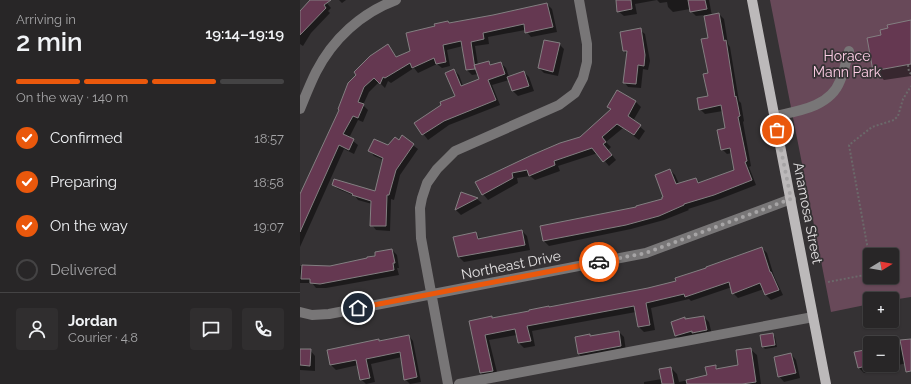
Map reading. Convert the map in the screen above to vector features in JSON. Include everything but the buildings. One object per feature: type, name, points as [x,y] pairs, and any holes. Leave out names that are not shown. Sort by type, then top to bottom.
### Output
[{"type":"main road","name":"Anamosa Street","points":[[752,0],[826,384]]},
{"type":"street","points":[[300,109],[316,72],[332,46],[348,29],[364,16],[380,6],[396,0]]},
{"type":"street","points":[[448,384],[431,294],[420,223],[420,208],[426,183],[454,151],[559,105],[575,93],[583,78],[587,62],[587,44],[578,0]]},
{"type":"street","points":[[775,116],[815,106],[833,94],[840,82],[849,52]]},
{"type":"street","name":"Northeast Drive","points":[[300,312],[330,314],[646,253],[791,199]]},
{"type":"street","points":[[459,384],[813,317]]},
{"type":"path","points":[[908,65],[909,72],[911,74]]},
{"type":"path","points":[[868,248],[849,145],[872,127],[894,120],[900,110],[903,99],[911,86]]},
{"type":"path","points":[[828,282],[863,275]]},
{"type":"green space","name":"Horace Mann Park","points":[[770,0],[911,0],[911,297],[899,299],[899,292],[863,292],[863,305],[831,312]]},
{"type":"way so far","points":[[599,262],[646,253],[791,199],[777,130]]},
{"type":"route","points":[[358,308],[599,262]]}]
